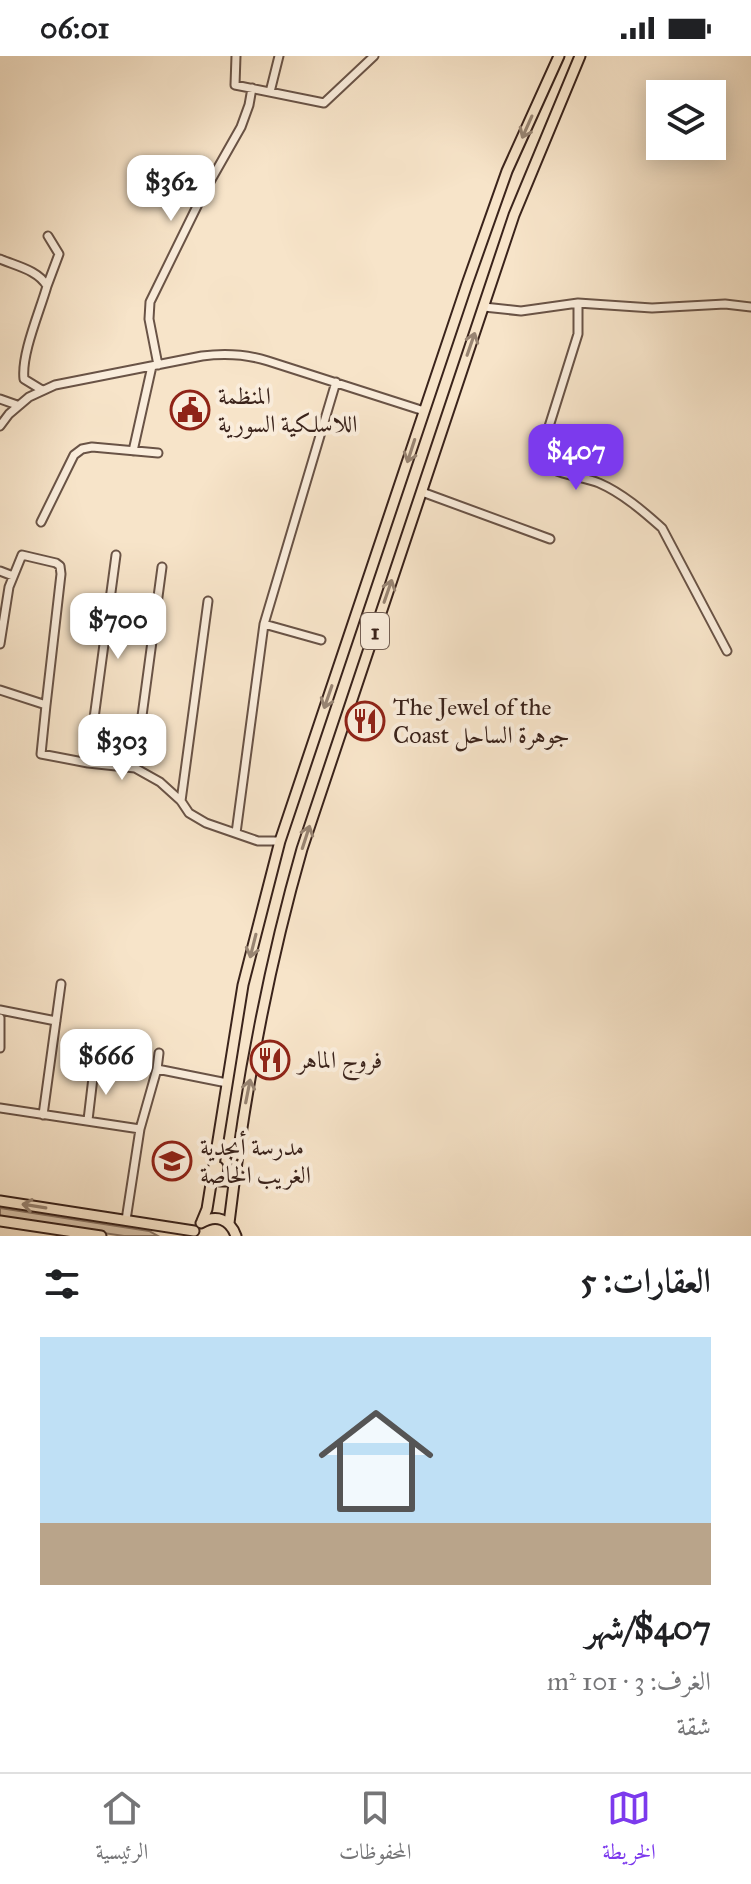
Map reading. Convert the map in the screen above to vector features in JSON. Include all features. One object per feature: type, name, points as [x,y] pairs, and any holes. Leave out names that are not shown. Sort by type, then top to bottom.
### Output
[{"type":"main road","name":"1","points":[[202,1221],[207,1209],[243,985],[280,841],[494,207],[559,56]]},
{"type":"main road","name":"1","points":[[229,1223],[242,1122],[284,913],[302,849],[514,215],[580,56]]},
{"type":"main road","points":[[494,207],[501,213],[514,215]]},
{"type":"main road","points":[[263,907],[284,913]]},
{"type":"main road","points":[[218,1144],[218,1179],[224,1182],[235,1176]]},
{"type":"main road","points":[[0,1201],[126,1220],[164,1231],[194,1233],[202,1221],[216,1218],[229,1223],[237,1236]]},
{"type":"main road","points":[[0,1221],[101,1236]]},
{"type":"street","points":[[236,56],[235,85],[324,103],[374,56]]},
{"type":"street","points":[[270,92],[279,56]]},
{"type":"street","points":[[133,451],[155,365],[149,319],[152,296],[203,194],[241,127],[252,88]]},
{"type":"street","points":[[42,390],[24,379],[23,371],[59,254],[48,236]]},
{"type":"street","points":[[0,259],[37,275],[47,286]]},
{"type":"street","points":[[578,303],[578,334],[541,459],[553,469],[610,488],[662,528],[727,651]]},
{"type":"street","points":[[484,307],[521,311],[578,303],[652,308],[725,304],[751,307]]},
{"type":"street","points":[[0,426],[17,405],[42,390],[66,382],[212,355],[246,355],[424,411]]},
{"type":"street","points":[[236,833],[264,624],[336,382]]},
{"type":"street","points":[[0,399],[17,405]]},
{"type":"street","points":[[41,522],[79,450],[88,447],[158,453]]},
{"type":"street","points":[[422,492],[550,539]]},
{"type":"street","points":[[0,644],[6,597],[22,555],[56,563],[62,570],[41,754],[135,768],[160,782],[189,813],[206,823],[258,841],[280,841]]},
{"type":"street","points":[[88,763],[116,555]]},
{"type":"street","points":[[135,768],[162,567]]},
{"type":"street","points":[[0,571],[13,576]]},
{"type":"street","points":[[181,801],[208,601]]},
{"type":"street","points":[[264,624],[321,640]]},
{"type":"street","points":[[0,690],[46,705]]},
{"type":"street","points":[[43,1115],[61,984]]},
{"type":"street","points":[[0,1010],[56,1021]]},
{"type":"street","points":[[0,1018],[0,1045]]},
{"type":"street","points":[[126,1220],[140,1129],[159,1053]]},
{"type":"street","points":[[88,1120],[94,1069]]},
{"type":"street","points":[[157,1069],[227,1083]]},
{"type":"street","points":[[0,1108],[140,1129]]},
{"type":"shaded area","points":[[0,1208],[149,1231],[158,1236],[124,1236],[0,1218]]},
{"type":"place","name":"المنظمة اللاسلكية السورية","points":[[190,410]]},
{"type":"place","name":"The Jewel of the Coast جوهرة الساحل","points":[[365,721]]},
{"type":"place","name":"فروج الماهر","points":[[270,1060]]},
{"type":"place","name":"مدرسة أبجدية الغريب الخاصة","points":[[172,1161]]}]
